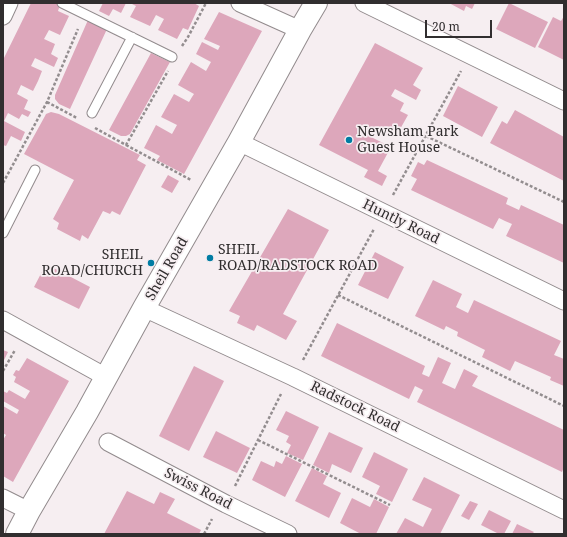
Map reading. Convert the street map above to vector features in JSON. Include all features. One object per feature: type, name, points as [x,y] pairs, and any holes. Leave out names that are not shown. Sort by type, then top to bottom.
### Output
[{"type":"main road","name":"Sheil Road","points":[[16,534],[79,426],[316,3]]},
{"type":"street","points":[[3,16],[9,3]]},
{"type":"street","points":[[240,3],[300,30]]},
{"type":"street","points":[[364,3],[564,101]]},
{"type":"street","name":"Huntly Road","points":[[239,142],[564,301]]},
{"type":"street","name":"Radstock Road","points":[[144,308],[291,376],[564,510]]},
{"type":"street","points":[[3,320],[106,377]]},
{"type":"street","name":"Swiss Road","points":[[108,442],[226,504],[288,534]]},
{"type":"street","points":[[3,498],[29,511]]},
{"type":"lane","points":[[62,3],[172,57]]},
{"type":"lane","points":[[92,113],[132,37]]},
{"type":"lane","points":[[3,233],[36,170]]},
{"type":"path","points":[[126,146],[175,58],[172,57],[179,51],[188,37],[206,3]]},
{"type":"path","points":[[3,183],[47,102],[84,14]]},
{"type":"path","points":[[47,102],[80,120]]},
{"type":"path","points":[[93,127],[211,191]]},
{"type":"path","points":[[426,136],[564,202]]},
{"type":"path","points":[[338,295],[564,406]]},
{"type":"path","points":[[226,504],[291,376]]},
{"type":"path","points":[[258,440],[390,505]]},
{"type":"building","points":[[31,3],[55,3],[60,5],[58,11],[69,16],[60,35],[49,30],[44,39],[55,44],[51,54],[58,58],[54,67],[35,58],[31,66],[42,71],[33,91],[21,85],[17,94],[28,100],[24,109],[31,112],[28,117],[22,114],[19,119],[8,113],[4,121],[25,132],[21,141],[11,136],[6,146],[3,145],[3,60]]},
{"type":"building","points":[[103,3],[126,3],[121,13],[113,9],[109,16],[99,11]]},
{"type":"building","points":[[130,3],[194,3],[199,6],[188,30],[183,28],[177,39],[158,30],[164,19],[156,15],[150,26],[130,17],[136,6]]},
{"type":"building","points":[[449,3],[475,3],[472,9],[466,6],[464,11]]},
{"type":"building","points":[[509,3],[548,22],[535,48],[496,29]]},
{"type":"building","points":[[219,12],[262,31],[184,174],[157,160],[160,156],[144,148],[156,125],[172,134],[177,125],[161,117],[174,94],[189,102],[194,94],[178,85],[191,62],[206,71],[211,62],[196,54],[202,42],[218,50],[220,46],[204,39]]},
{"type":"building","points":[[564,16],[564,60],[538,47],[553,17],[561,21]]},
{"type":"building","points":[[88,20],[107,29],[70,109],[59,104],[55,99],[55,95]]},
{"type":"building","points":[[375,43],[423,68],[413,85],[421,90],[416,100],[395,89],[391,96],[404,103],[400,111],[408,115],[399,131],[391,127],[387,135],[374,128],[369,136],[391,147],[378,171],[387,176],[382,186],[364,177],[368,170],[319,145]]},
{"type":"building","points":[[151,53],[170,62],[130,134],[121,136],[109,130]]},
{"type":"building","points":[[458,86],[498,107],[482,137],[443,116]]},
{"type":"building","points":[[515,110],[564,137],[564,181],[490,143],[502,121],[507,124]]},
{"type":"building","points":[[51,112],[59,114],[140,155],[137,160],[146,165],[120,215],[112,211],[110,214],[103,211],[88,239],[82,235],[80,241],[57,229],[59,223],[53,219],[74,180],[24,154],[46,114]]},
{"type":"building","points":[[427,160],[508,198],[506,204],[519,210],[521,205],[564,225],[564,263],[506,236],[512,224],[499,218],[493,229],[411,190],[417,179],[411,176],[418,162],[424,165]]},
{"type":"building","points":[[168,175],[179,181],[172,193],[161,187]]},
{"type":"building","points":[[288,209],[329,230],[283,314],[297,321],[286,340],[257,325],[254,331],[237,323],[240,316],[229,311]]},
{"type":"building","points":[[375,252],[404,267],[388,299],[358,285]]},
{"type":"building","points":[[46,264],[90,287],[79,309],[34,287]]},
{"type":"building","points":[[433,280],[462,294],[456,307],[468,313],[474,300],[561,341],[554,355],[564,359],[564,386],[550,380],[551,377],[515,361],[510,371],[482,357],[485,350],[457,336],[458,332],[446,326],[444,330],[415,316]]},
{"type":"building","points":[[337,323],[425,366],[422,374],[429,377],[438,357],[451,363],[442,383],[455,389],[464,369],[478,376],[472,386],[564,430],[564,467],[562,472],[417,402],[423,390],[415,386],[409,399],[321,356]]},
{"type":"building","points":[[3,350],[8,352],[3,362]]},
{"type":"building","points":[[27,358],[69,381],[13,482],[3,476],[3,440],[6,435],[3,433],[3,406],[17,414],[19,410],[3,401],[3,391],[7,393],[9,390],[25,399],[30,391],[14,382],[16,377],[13,375],[16,370],[19,371]]},
{"type":"building","points":[[194,366],[224,381],[189,451],[159,436]]},
{"type":"building","points":[[286,411],[319,427],[303,460],[287,453],[291,445],[286,442],[289,436],[276,430]]},
{"type":"building","points":[[216,431],[250,448],[237,473],[203,457]]},
{"type":"building","points":[[329,432],[363,448],[351,473],[332,464],[329,473],[313,465]]},
{"type":"building","points":[[374,452],[408,469],[392,502],[376,494],[380,486],[362,477]]},
{"type":"building","points":[[286,456],[302,464],[285,497],[252,480],[261,461],[274,467],[276,461],[282,464]]},
{"type":"building","points":[[312,468],[327,476],[323,484],[341,493],[329,518],[295,501]]},
{"type":"building","points":[[424,477],[460,495],[440,534],[396,534],[405,518],[423,527],[432,509],[412,500]]},
{"type":"building","points":[[127,491],[154,504],[160,492],[175,499],[167,513],[201,530],[199,534],[104,534]]},
{"type":"building","points":[[352,498],[370,507],[374,499],[389,507],[376,534],[361,534],[340,523]]},
{"type":"building","points":[[470,501],[478,504],[469,520],[461,516]]},
{"type":"building","points":[[489,510],[511,521],[504,534],[499,534],[481,525]]},
{"type":"building","points":[[517,524],[534,532],[532,534],[512,534]]},
{"type":"place","name":"Newsham Park Guest House","points":[[349,140]]},
{"type":"place","name":"SHEIL ROAD/RADSTOCK ROAD","points":[[210,258]]},
{"type":"place","name":"SHEIL ROAD/CHURCH","points":[[151,263]]}]
